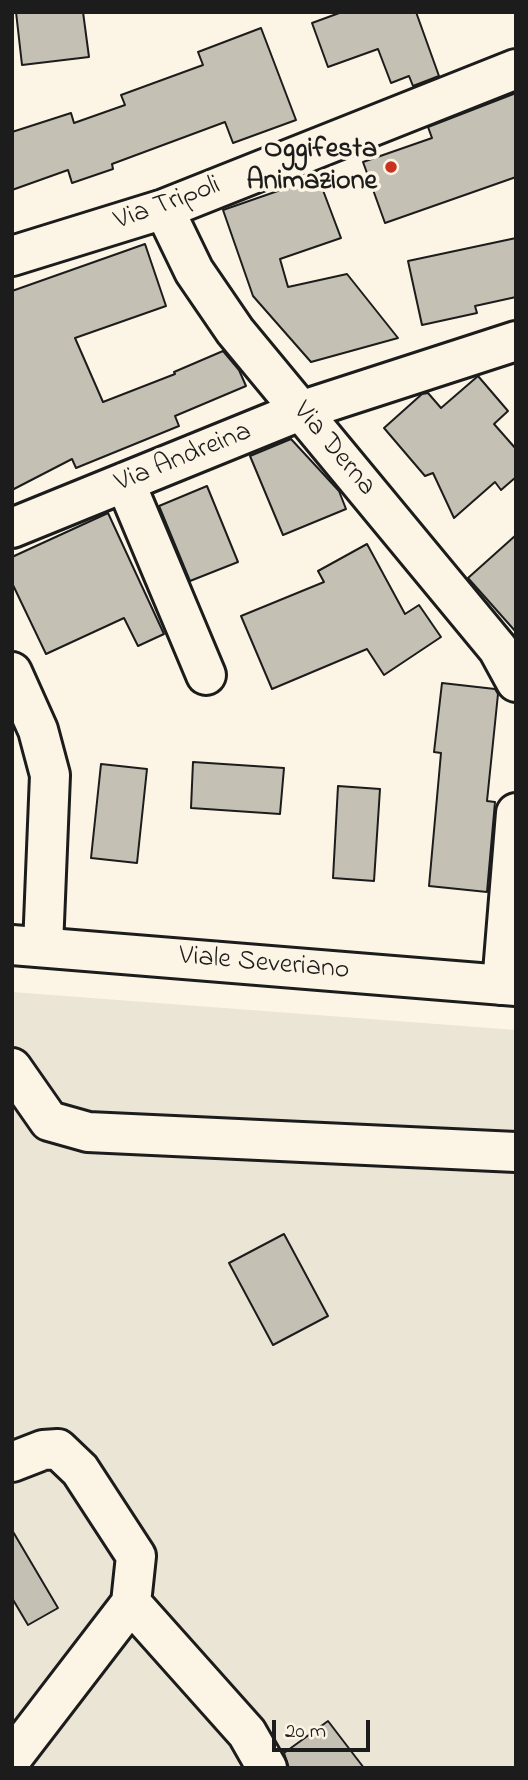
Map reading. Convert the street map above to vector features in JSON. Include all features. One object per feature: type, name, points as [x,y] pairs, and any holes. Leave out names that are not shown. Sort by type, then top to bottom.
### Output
[{"type":"street","name":"Via Tripoli","points":[[12,256],[164,209],[516,69]]},
{"type":"street","name":"Via Derna","points":[[164,209],[186,257],[217,307],[498,649],[516,682]]},
{"type":"street","name":"Via Andreina","points":[[12,528],[300,411],[516,341]]},
{"type":"street","points":[[125,482],[206,675]]},
{"type":"street","points":[[12,672],[38,730],[50,775],[28,946]]},
{"type":"street","points":[[509,986],[516,813]]},
{"type":"street","name":"Viale Severiano","points":[[28,946],[509,986]]},
{"type":"street","points":[[12,1068],[50,1121],[88,1132],[516,1152]]},
{"type":"street","points":[[12,1462],[43,1450],[58,1449],[80,1470],[136,1556],[131,1603],[12,1758]]},
{"type":"street","points":[[131,1603],[247,1733],[267,1768]]},
{"type":"shaded area","points":[[12,992],[516,1030],[516,1768],[12,1768]]},
{"type":"building","points":[[16,12],[83,12],[89,57],[22,65]]},
{"type":"building","points":[[342,12],[416,12],[439,76],[413,86],[409,76],[391,83],[378,49],[328,67],[312,23]]},
{"type":"building","points":[[261,28],[296,120],[233,143],[225,122],[112,164],[113,169],[72,183],[68,170],[12,190],[12,132],[71,113],[74,123],[125,105],[121,95],[203,65],[198,52]]},
{"type":"building","points":[[516,93],[516,177],[385,223],[363,162],[432,138],[428,127]]},
{"type":"building","points":[[318,177],[341,238],[280,259],[288,287],[347,274],[398,338],[311,362],[253,296],[223,210]]},
{"type":"building","points":[[516,238],[516,297],[475,306],[477,313],[422,325],[408,261]]},
{"type":"building","points":[[145,244],[166,306],[75,338],[103,402],[175,374],[174,372],[223,351],[239,370],[246,386],[175,416],[179,426],[76,468],[72,459],[12,490],[12,291]]},
{"type":"building","points":[[478,376],[508,411],[494,424],[516,449],[516,477],[501,490],[495,482],[454,518],[433,473],[425,476],[384,428],[422,394],[428,393],[441,408]]},
{"type":"building","points":[[291,439],[339,491],[346,509],[283,535],[250,456]]},
{"type":"building","points":[[207,486],[238,562],[190,581],[159,506]]},
{"type":"building","points":[[108,513],[164,634],[138,646],[124,618],[46,654],[12,583],[12,557]]},
{"type":"building","points":[[516,535],[516,632],[468,578]]},
{"type":"building","points":[[367,544],[405,614],[419,605],[441,637],[384,675],[367,649],[272,689],[241,616],[324,582],[318,571]]},
{"type":"building","points":[[442,683],[495,689],[498,694],[487,801],[495,802],[487,892],[429,886],[441,753],[434,752]]},
{"type":"building","points":[[193,762],[284,768],[280,814],[191,808]]},
{"type":"building","points":[[101,764],[147,769],[137,863],[91,858]]},
{"type":"building","points":[[338,786],[380,789],[374,881],[333,878]]},
{"type":"building","points":[[284,1234],[328,1316],[273,1345],[229,1263]]},
{"type":"building","points":[[12,1530],[58,1608],[28,1625],[12,1598]]},
{"type":"building","points":[[328,1721],[364,1768],[289,1768],[284,1753]]},
{"type":"place","name":"Oggifesta Animazione","points":[[391,167]]}]
